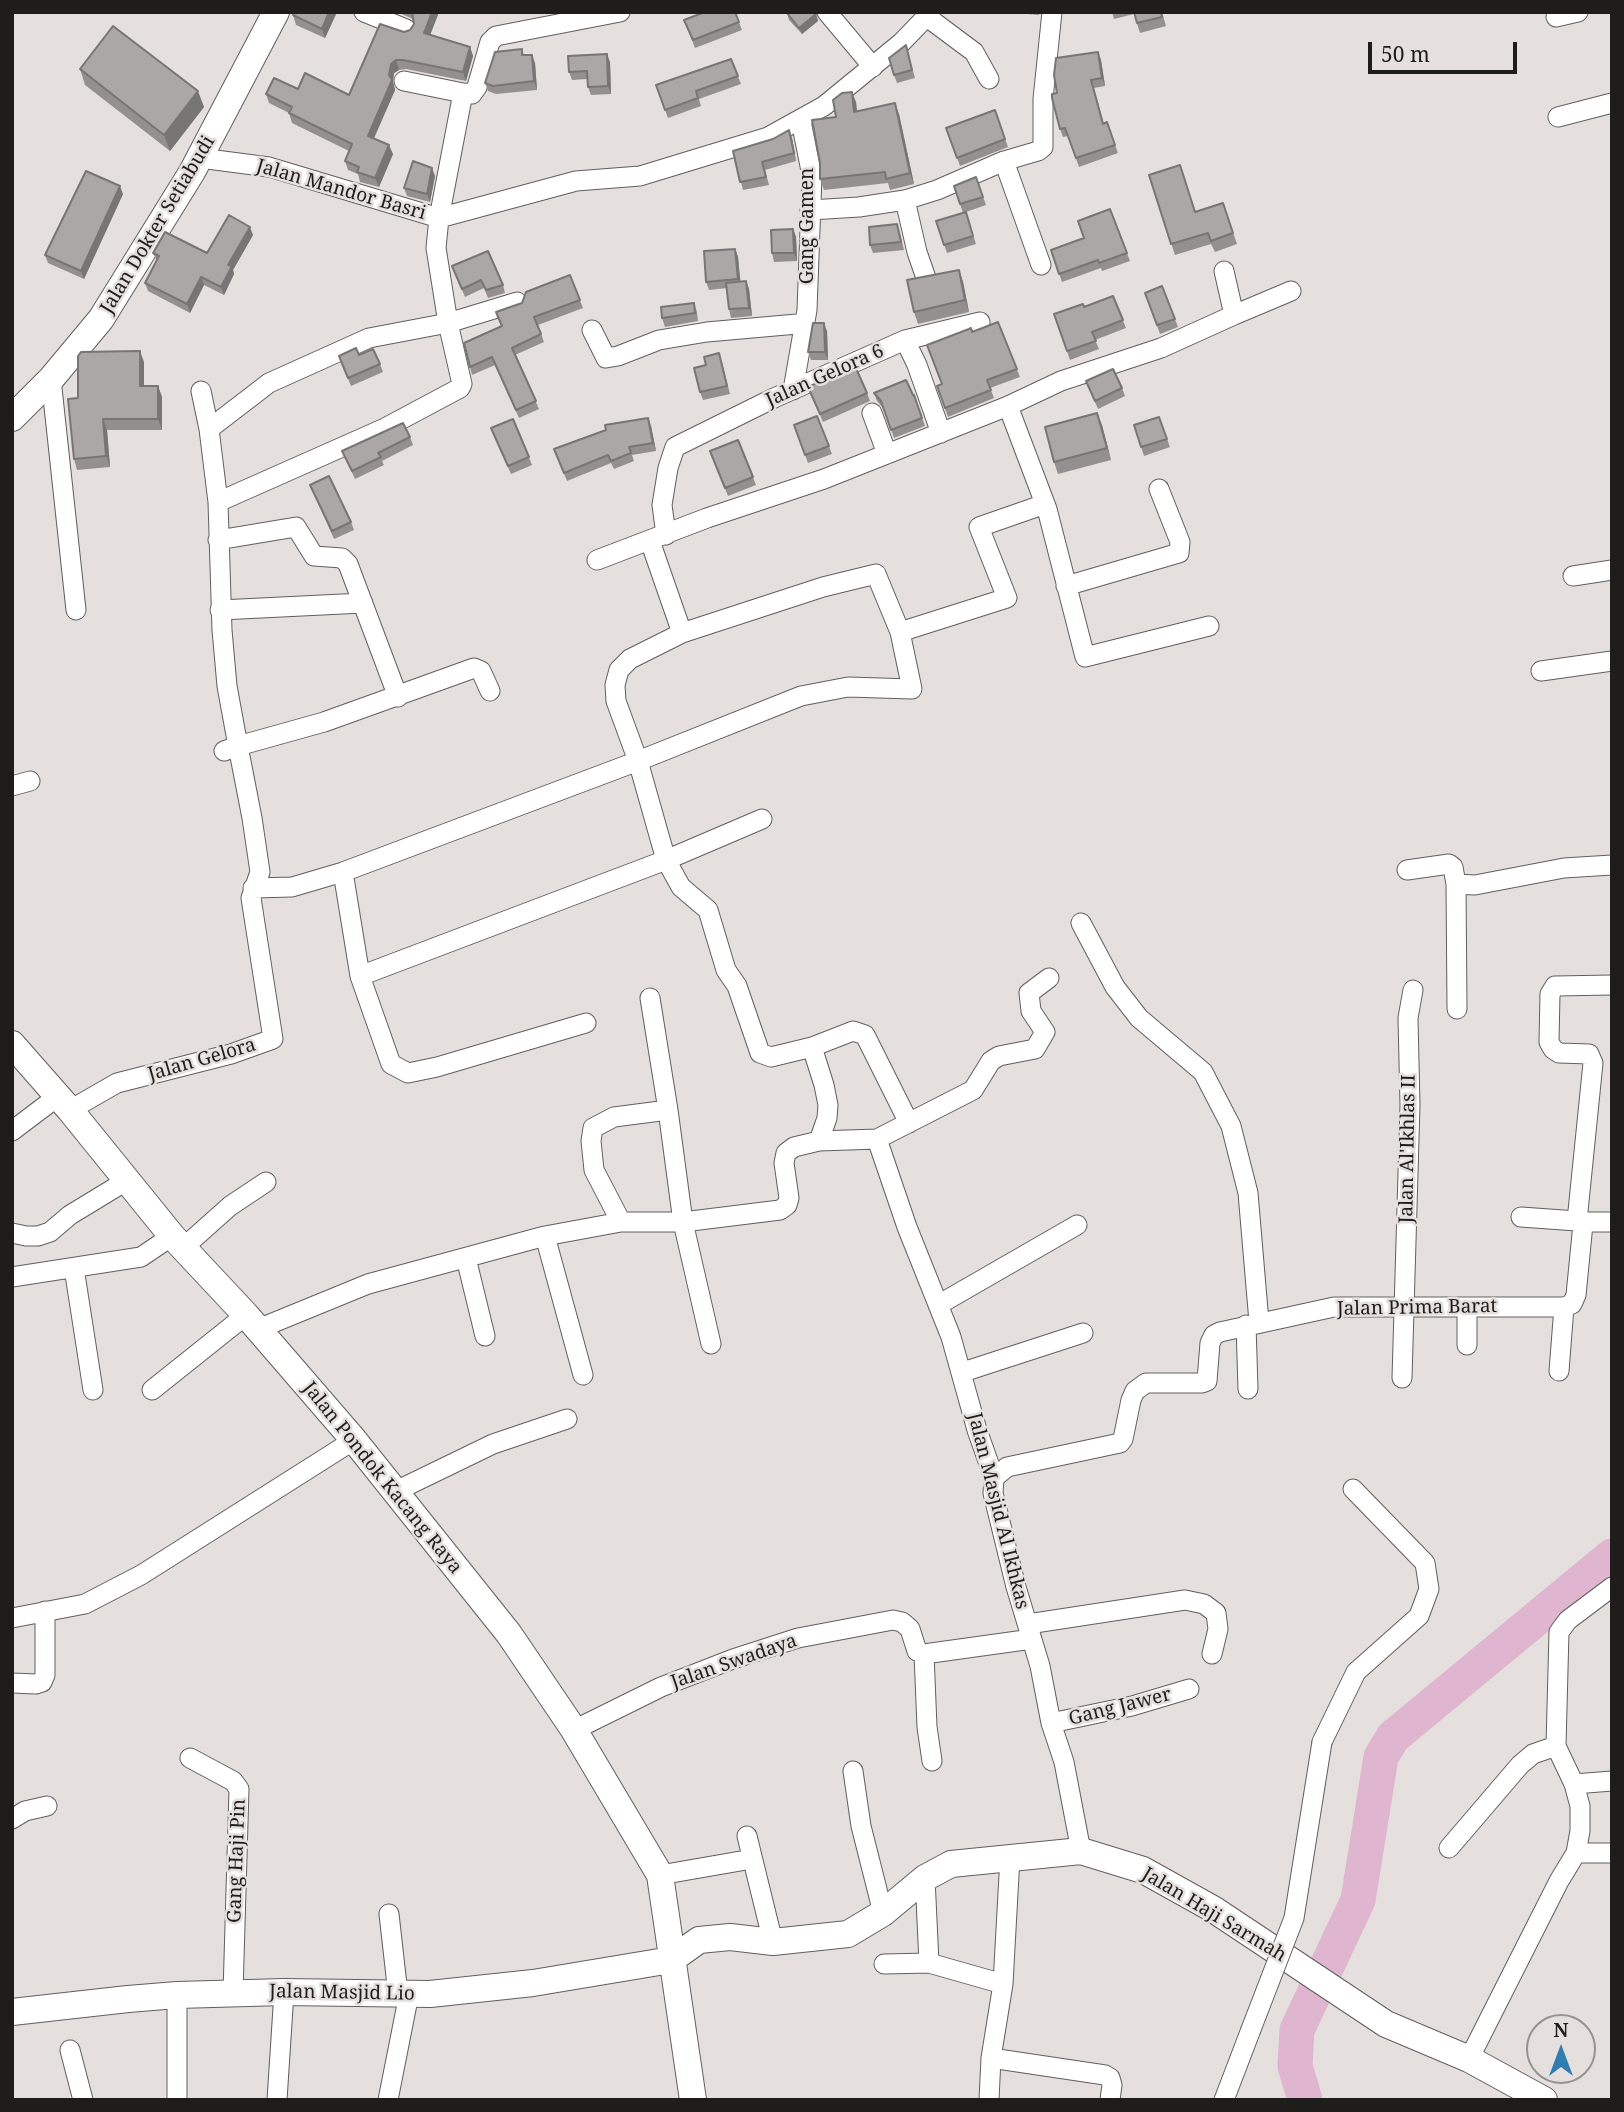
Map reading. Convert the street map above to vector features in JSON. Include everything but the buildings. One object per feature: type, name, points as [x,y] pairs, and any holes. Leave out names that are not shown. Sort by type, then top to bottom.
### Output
[{"type":"street","name":"Jalan Dokter Setiabudi","points":[[12,418],[51,379],[101,319],[200,158],[276,12]]},
{"type":"street","points":[[363,12],[406,29]]},
{"type":"street","points":[[404,81],[472,93],[477,87],[491,42],[496,36],[620,12]]},
{"type":"street","points":[[827,12],[873,66]]},
{"type":"street","points":[[810,210],[859,207],[905,200],[937,190],[1043,147],[1043,99],[1052,12]]},
{"type":"street","points":[[1556,17],[1578,12]]},
{"type":"street","points":[[439,218],[576,181],[639,176],[768,137],[802,121],[824,106],[873,66],[929,14],[974,52],[989,79]]},
{"type":"street","points":[[218,502],[386,428],[457,392],[462,384],[448,323],[436,248],[439,218],[463,93]]},
{"type":"street","points":[[1558,117],[1612,103]]},
{"type":"street","name":"Gang Gamen","points":[[793,390],[807,310],[812,176],[802,121]]},
{"type":"street","name":"Jalan Mandor Basri","points":[[200,158],[269,167],[439,218]]},
{"type":"street","points":[[1004,161],[1041,265]]},
{"type":"street","points":[[905,200],[926,278]]},
{"type":"street","points":[[1224,271],[1234,315]]},
{"type":"street","points":[[597,560],[707,518],[824,479],[1008,406],[1061,381],[1161,348],[1291,291]]},
{"type":"street","points":[[209,429],[269,383],[325,356],[369,338],[448,323],[517,302]]},
{"type":"street","name":"Jalan Gelora 6","points":[[658,538],[668,468],[675,447],[793,390],[905,341],[980,322]]},
{"type":"street","points":[[593,330],[606,358],[659,341],[707,332],[797,324],[803,330]]},
{"type":"street","points":[[905,341],[917,365],[941,433]]},
{"type":"street","points":[[51,379],[76,610]]},
{"type":"street","points":[[201,391],[209,429],[218,502],[220,610],[231,748],[260,872],[253,888],[292,887],[343,872],[638,761],[801,696],[848,687],[912,689],[901,632],[876,574],[824,587],[682,634],[630,659],[619,670],[615,701],[638,761],[666,860],[681,887],[708,910],[726,970],[737,986],[760,1053],[771,1057],[812,1047],[853,1031],[865,1035],[909,1123]]},
{"type":"street","points":[[1008,406],[1045,504],[1085,656],[1209,626]]},
{"type":"street","points":[[872,413],[887,454]]},
{"type":"street","points":[[1066,586],[1179,553],[1180,542],[1160,489]]},
{"type":"street","points":[[901,632],[1007,598],[979,527],[1045,504]]},
{"type":"street","points":[[218,540],[296,527],[314,556],[337,556],[348,564],[398,697]]},
{"type":"street","points":[[658,538],[682,634]]},
{"type":"street","points":[[1573,576],[1612,570]]},
{"type":"street","points":[[220,610],[363,603]]},
{"type":"street","points":[[1541,671],[1612,661]]},
{"type":"street","points":[[231,748],[324,722],[474,668],[481,671],[491,691]]},
{"type":"street","points":[[360,976],[666,860],[762,819]]},
{"type":"street","points":[[1407,870],[1449,864],[1453,867],[1456,884],[1457,1009]]},
{"type":"street","points":[[1456,884],[1475,885],[1564,868],[1612,865]]},
{"type":"street","points":[[343,872],[360,976],[391,1064],[408,1073],[437,1067],[586,1023]]},
{"type":"street","name":"Jalan Gelora","points":[[63,1103],[117,1083],[232,1054],[273,1039],[251,898],[253,888]]},
{"type":"street","points":[[1082,923],[1115,987],[1139,1018],[1203,1072],[1231,1126],[1248,1193],[1252,1324],[1248,1389]]},
{"type":"street","points":[[152,1390],[252,1322],[368,1284],[545,1236],[621,1223],[683,1223],[780,1210],[787,1205],[789,1198],[784,1163],[786,1153],[794,1147],[818,1141],[877,1139],[973,1090],[991,1061],[999,1056],[1035,1049],[1045,1032],[1031,1011],[1030,993],[1049,978]]},
{"type":"street","points":[[1559,1371],[1564,1307],[1572,1304],[1576,1295],[1593,1063],[1589,1054],[1559,1054],[1549,1042],[1550,994],[1555,986],[1612,985]]},
{"type":"street","name":"Jalan Al'Ikhlas II","points":[[1402,1378],[1410,1105],[1408,1018],[1413,990]]},
{"type":"street","points":[[650,998],[683,1223],[711,1345]]},
{"type":"street","name":"Jalan Pondok Kacang Raya","points":[[12,1044],[125,1181],[354,1440],[509,1634],[574,1730],[660,1875],[692,2100]]},
{"type":"street","points":[[812,1047],[828,1105],[827,1118],[818,1141]]},
{"type":"street","points":[[12,1131],[63,1103]]},
{"type":"street","points":[[621,1223],[594,1170],[590,1141],[593,1128],[614,1116],[668,1110]]},
{"type":"street","name":"Jalan Masjid Al Ikhkas","points":[[877,1139],[907,1227],[963,1372],[977,1430],[994,1478],[993,1493],[1040,1666],[1051,1723],[1064,1762],[1081,1851]]},
{"type":"street","points":[[12,1233],[38,1236],[50,1232],[70,1215],[125,1181]]},
{"type":"street","points":[[12,1278],[141,1257],[178,1242],[266,1182]]},
{"type":"street","points":[[1521,1217],[1580,1223],[1612,1222]]},
{"type":"street","points":[[938,1305],[1077,1225]]},
{"type":"street","points":[[545,1236],[583,1375]]},
{"type":"street","points":[[466,1258],[485,1336]]},
{"type":"street","points":[[74,1268],[93,1390]]},
{"type":"street","name":"Jalan Prima Barat","points":[[994,1478],[1007,1467],[1120,1443],[1130,1400],[1141,1385],[1207,1381],[1210,1343],[1214,1335],[1334,1307],[1564,1307]]},
{"type":"street","points":[[1467,1345],[1468,1307]]},
{"type":"street","points":[[963,1372],[1083,1333]]},
{"type":"street","points":[[394,1492],[493,1444],[567,1419]]},
{"type":"street","points":[[12,1618],[85,1604],[141,1575],[354,1440]]},
{"type":"street","points":[[1224,2100],[1294,1918],[1322,1742],[1356,1672],[1419,1616],[1429,1589],[1425,1563],[1353,1489]]},
{"type":"street","points":[[1469,2059],[1559,1881],[1576,1853],[1580,1831],[1580,1806],[1574,1784],[1556,1746],[1559,1632],[1568,1620],[1612,1587]]},
{"type":"street","points":[[932,1761],[927,1727],[924,1654],[1185,1600],[1204,1604],[1216,1614],[1218,1629],[1212,1654]]},
{"type":"street","points":[[12,1683],[42,1682],[45,1675],[45,1611]]},
{"type":"street","name":"Jalan Swadaya","points":[[574,1730],[661,1687],[733,1659],[798,1638],[893,1620],[902,1622],[910,1629],[917,1651],[924,1654]]},
{"type":"street","name":"Gang Jawer","points":[[1051,1723],[1132,1706],[1189,1689]]},
{"type":"street","points":[[1449,1848],[1520,1765],[1533,1754],[1556,1746]]},
{"type":"street","name":"Gang Haji Pin","points":[[190,1758],[233,1780],[239,1789],[233,1993]]},
{"type":"street","points":[[853,1771],[861,1826],[883,1913]]},
{"type":"street","points":[[1574,1784],[1612,1781]]},
{"type":"street","points":[[12,1819],[26,1811],[47,1805]]},
{"type":"street","points":[[747,1836],[773,1942]]},
{"type":"street","name":"Jalan Haji Sarmah","points":[[671,1960],[699,1940],[730,1937],[773,1942],[848,1934],[883,1913],[925,1878],[951,1864],[1081,1851],[1143,1870],[1213,1909],[1386,2024],[1469,2059],[1544,2100]]},
{"type":"street","points":[[1576,1853],[1612,1853]]},
{"type":"street","points":[[989,2100],[991,2058],[1003,1984],[1010,1857]]},
{"type":"street","points":[[660,1875],[752,1859]]},
{"type":"street","points":[[925,1878],[929,1963]]},
{"type":"street","points":[[388,2100],[403,1994],[389,1914]]},
{"type":"street","name":"Jalan Masjid Lio","points":[[12,2012],[177,1995],[284,1992],[430,1994],[533,1983],[671,1960]]},
{"type":"street","points":[[884,1964],[929,1963],[1003,1984]]},
{"type":"street","points":[[276,2100],[284,1992]]},
{"type":"street","points":[[177,1995],[177,2100]]},
{"type":"street","points":[[70,2050],[83,2100]]},
{"type":"street","points":[[991,2058],[1104,2075],[1110,2078],[1112,2085],[1110,2100]]},
{"type":"waterway","points":[[1305,2100],[1295,2066],[1297,2030],[1358,1900],[1381,1757],[1393,1737],[1612,1556]]}]
